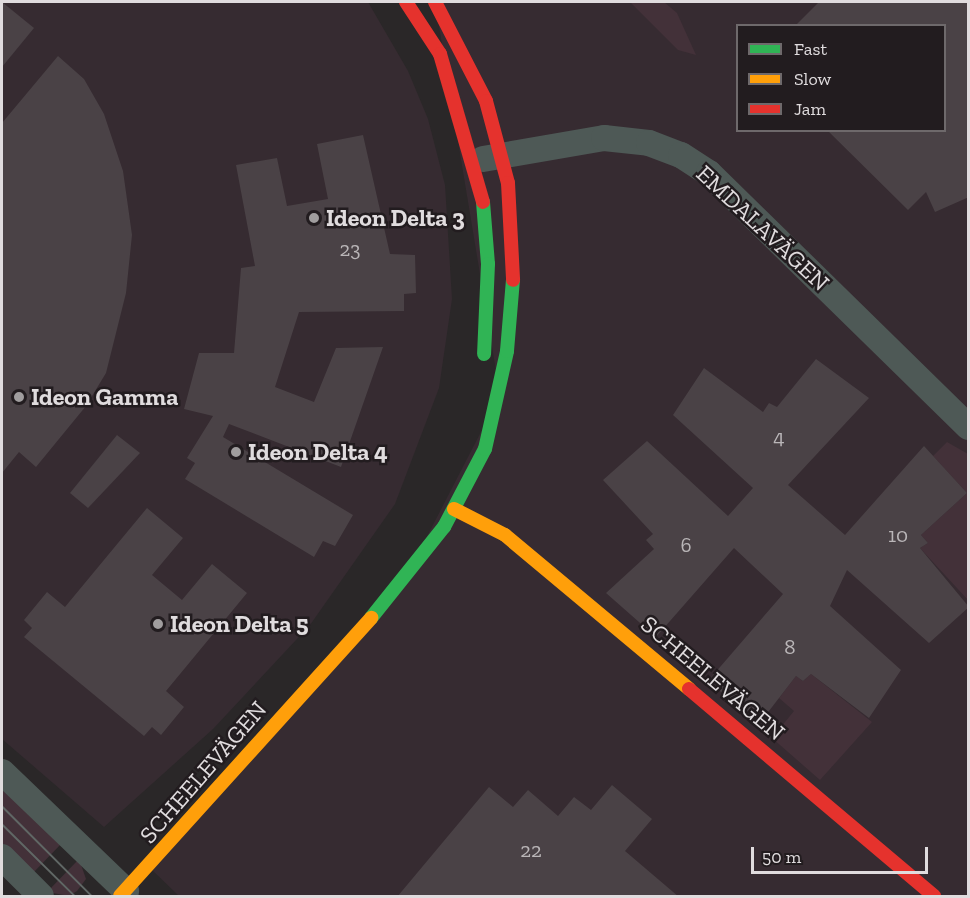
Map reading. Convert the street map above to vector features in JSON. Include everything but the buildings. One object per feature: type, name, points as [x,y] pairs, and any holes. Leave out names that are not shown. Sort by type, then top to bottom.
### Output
[{"type":"street","points":[[406,2],[440,54],[474,161],[488,264],[481,370]]},
{"type":"street","name":"SCHEELEVÄGEN","points":[[125,895],[403,583],[454,509],[485,449],[507,351],[514,274],[502,154],[486,101],[435,2]]},
{"type":"street","name":"EMDALAVÄGEN","points":[[474,161],[502,154],[621,138],[649,143],[695,163],[969,427]]},
{"type":"street","name":"SCHEELEVÄGEN","points":[[454,509],[464,453]]},
{"type":"street","name":"SCHEELEVÄGEN","points":[[454,509],[505,535],[934,897]]},
{"type":"street","points":[[2,772],[125,895]]},
{"type":"street","points":[[2,857],[41,897]]},
{"type":"shaded area","points":[[2,2],[368,2],[408,71],[428,119],[445,185],[452,299],[439,388],[395,504],[310,625],[213,729],[104,827],[2,739]]},
{"type":"shaded area","points":[[435,2],[968,2],[968,896],[179,896],[150,868],[403,583],[500,395]]},
{"type":"shaded area","points":[[630,2],[664,2],[677,13],[696,55],[678,50]]},
{"type":"shaded area","points":[[947,442],[968,454],[968,600],[920,548],[928,543],[921,535],[967,493],[933,456]]},
{"type":"shaded area","points":[[811,674],[872,722],[820,780],[772,738],[794,711],[779,698],[796,676],[803,681]]},
{"type":"shaded area","points":[[2,783],[62,843],[31,875],[2,846]]},
{"type":"shaded area","points":[[79,859],[86,879],[77,891],[69,896],[47,892]]},
{"type":"tram line","points":[[2,806],[92,896]]},
{"type":"tram line","points":[[2,824],[75,896]]},
{"type":"traffic: fast","points":[[483,202],[488,264],[484,354]]},
{"type":"traffic: fast","points":[[371,618],[444,527],[485,449],[507,351],[513,280]]},
{"type":"traffic: slow","points":[[454,509],[505,535],[689,689]]},
{"type":"traffic: slow","points":[[120,896],[371,618]]},
{"type":"traffic: jam","points":[[406,2],[440,54],[483,202]]},
{"type":"traffic: jam","points":[[435,2],[486,101],[508,183],[513,280]]},
{"type":"traffic: jam","points":[[689,689],[934,896]]},
{"type":"place","name":"Ideon Delta 3","points":[[314,218]]},
{"type":"place","name":"Ideon Gamma","points":[[19,397]]},
{"type":"place","name":"Ideon Delta 4","points":[[236,452]]},
{"type":"place","name":"Ideon Delta 5","points":[[158,624]]}]
